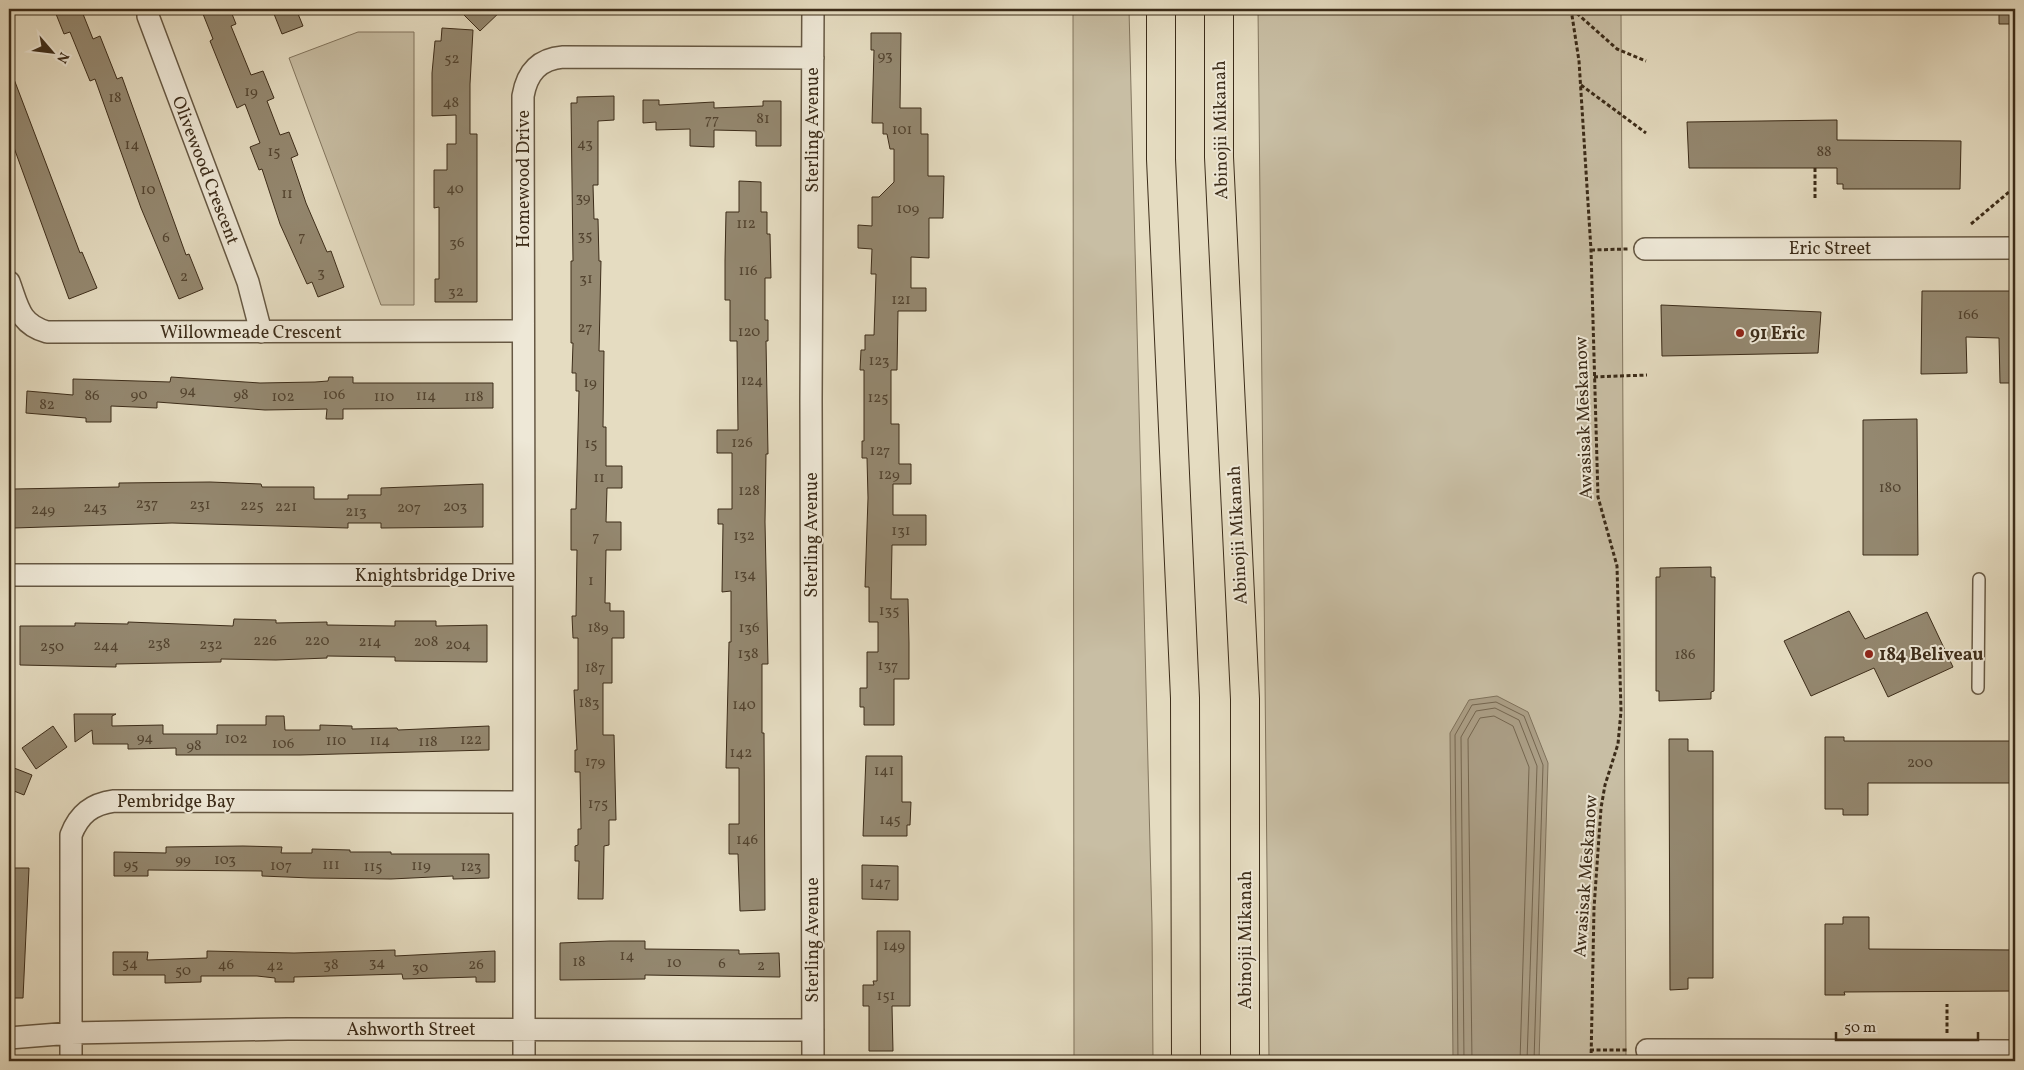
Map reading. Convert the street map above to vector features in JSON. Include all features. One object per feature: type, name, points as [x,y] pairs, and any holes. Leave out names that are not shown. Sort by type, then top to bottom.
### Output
[{"type":"main road","points":[[1161,9],[1161,159],[1185,698],[1186,1061]]},
{"type":"main road","name":"Abinojii Mikanah","points":[[1219,9],[1219,157],[1245,699],[1245,1061]]},
{"type":"street","name":"Olivewood Crescent","points":[[148,9],[148,16],[248,282],[261,332]]},
{"type":"street","name":"Sterling Avenue","points":[[812,9],[813,1061]]},
{"type":"street","name":"Homewood Drive","points":[[524,575],[523,96],[525,84],[537,66],[553,58],[563,57],[813,58]]},
{"type":"street","name":"Eric Street","points":[[1646,249],[2015,248]]},
{"type":"street","name":"Willowmeade Crescent","points":[[9,282],[23,319],[30,326],[47,332],[523,331]]},
{"type":"street","name":"Knightsbridge Drive","points":[[9,575],[524,575],[524,1061]]},
{"type":"street","name":"Pembridge Bay","points":[[71,1061],[71,835],[78,820],[96,805],[114,801],[524,802]]},
{"type":"street","name":"Ashworth Street","points":[[9,1038],[71,1033],[813,1030]]},
{"type":"street","points":[[1647,1050],[2015,1050]]},
{"type":"lane","points":[[1978,688],[1979,579]]},
{"type":"path","points":[[1572,9],[1617,49],[1646,61]]},
{"type":"path","name":"Awasisak Mēskanow","points":[[1572,9],[1581,85],[1591,250],[1598,497],[1617,566],[1621,711],[1618,744],[1605,785],[1601,808],[1594,908],[1591,1061]]},
{"type":"path","points":[[1581,85],[1600,97],[1646,134]]},
{"type":"path","points":[[1815,168],[1815,198]]},
{"type":"path","points":[[1971,224],[2015,187]]},
{"type":"path","points":[[1591,250],[1646,249]]},
{"type":"path","points":[[1594,377],[1647,376]]},
{"type":"path","points":[[1947,1004],[1947,1050]]},
{"type":"path","points":[[1590,1050],[1647,1050]]},
{"type":"shaded area","points":[[1073,9],[1129,9],[1152,924],[1153,1061],[1074,1061]]},
{"type":"shaded area","points":[[1258,9],[1621,9],[1626,1061],[1269,1061]]},
{"type":"shaded area","points":[[358,32],[414,32],[414,305],[381,305],[289,58]]},
{"type":"water","points":[[1497,696],[1528,712],[1548,763],[1539,1061],[1453,1061],[1450,733],[1469,700]]},
{"type":"building","points":[[54,9],[81,9],[93,39],[100,36],[117,79],[122,77],[186,255],[189,254],[203,289],[179,299],[141,208],[95,79],[90,81],[70,32],[64,34]]},
{"type":"building","points":[[201,9],[230,9],[236,24],[231,26],[251,75],[263,71],[274,98],[267,101],[280,135],[289,132],[298,155],[291,158],[306,203],[327,252],[331,251],[344,287],[318,297],[312,282],[307,284],[280,224],[262,169],[259,170],[250,147],[260,143],[245,104],[237,108],[210,41],[213,39]]},
{"type":"building","points":[[272,9],[296,9],[303,26],[282,34]]},
{"type":"building","points":[[458,9],[503,9],[480,31]]},
{"type":"building","points":[[1999,9],[2015,9],[2015,24],[1999,24]]},
{"type":"building","points":[[442,28],[473,30],[470,134],[477,134],[477,302],[435,302],[435,279],[439,279],[439,207],[434,208],[434,170],[447,170],[447,144],[456,144],[456,115],[432,116],[432,73],[435,41],[441,41]]},
{"type":"building","points":[[871,33],[901,33],[900,108],[921,108],[921,134],[928,134],[928,176],[944,176],[943,218],[929,218],[929,258],[911,257],[911,288],[926,288],[926,311],[898,311],[897,370],[891,370],[891,424],[899,424],[899,464],[911,464],[911,484],[893,484],[893,515],[926,515],[926,545],[892,545],[891,599],[908,599],[909,643],[909,679],[894,679],[894,725],[864,725],[864,707],[860,707],[860,688],[867,688],[867,652],[878,652],[878,622],[869,622],[869,587],[865,587],[868,498],[867,458],[862,458],[862,441],[864,441],[864,370],[860,370],[861,350],[865,350],[865,335],[874,335],[876,274],[871,274],[872,249],[858,248],[858,225],[872,226],[872,197],[879,197],[894,182],[894,149],[890,149],[887,134],[883,134],[883,123],[872,123],[874,50],[871,50]]},
{"type":"building","points":[[9,66],[80,253],[82,252],[97,288],[69,299],[9,134]]},
{"type":"building","points":[[614,96],[614,120],[598,121],[598,185],[593,185],[594,219],[598,219],[599,261],[601,261],[599,351],[604,351],[603,427],[606,427],[606,466],[622,466],[622,488],[607,488],[606,522],[621,522],[621,550],[606,550],[605,603],[610,603],[610,611],[624,611],[624,638],[612,638],[612,683],[603,683],[603,735],[614,735],[616,820],[609,820],[609,845],[604,846],[603,899],[578,899],[579,861],[575,861],[575,846],[578,845],[578,829],[581,829],[580,772],[575,772],[575,750],[577,750],[574,690],[578,690],[578,638],[573,638],[572,616],[576,616],[577,550],[571,550],[571,509],[576,509],[579,391],[576,391],[576,373],[572,373],[573,343],[571,343],[571,261],[573,261],[571,103],[577,103],[577,97]]},
{"type":"building","points":[[643,100],[659,100],[659,105],[714,102],[714,108],[763,106],[763,101],[781,101],[781,146],[756,146],[756,131],[714,130],[714,147],[690,146],[690,129],[656,130],[656,122],[643,123]]},
{"type":"building","points":[[1837,120],[1837,140],[1961,141],[1960,189],[1843,189],[1843,184],[1837,184],[1837,168],[1689,168],[1687,122]]},
{"type":"building","points":[[739,181],[761,182],[761,212],[767,212],[767,234],[770,234],[771,278],[765,278],[765,320],[768,320],[768,341],[766,341],[768,454],[766,454],[765,522],[768,664],[762,664],[762,733],[764,733],[765,910],[740,911],[738,854],[729,854],[729,824],[739,824],[739,768],[726,768],[731,591],[722,592],[723,524],[718,524],[718,509],[732,509],[732,453],[717,453],[717,430],[738,430],[737,341],[730,341],[730,300],[725,300],[725,261],[726,212],[739,212]]},
{"type":"building","points":[[1922,291],[2015,291],[2015,383],[2000,383],[1999,338],[1966,337],[1967,373],[1921,374]]},
{"type":"building","name":"91 Eric","points":[[1661,305],[1821,312],[1818,353],[1662,356]]},
{"type":"building","points":[[171,377],[260,383],[315,382],[328,381],[329,377],[353,377],[353,383],[493,383],[493,408],[343,409],[343,419],[326,419],[327,409],[265,410],[157,402],[157,408],[111,406],[111,422],[86,422],[86,418],[26,413],[27,391],[73,395],[73,379],[170,382]]},
{"type":"building","points":[[1917,419],[1918,555],[1863,555],[1863,420]]},
{"type":"building","points":[[210,482],[261,484],[262,487],[314,487],[314,499],[348,499],[348,495],[381,495],[381,488],[483,484],[483,527],[381,528],[381,523],[348,523],[348,528],[172,523],[14,528],[14,489],[119,487],[119,483]]},
{"type":"building","points":[[1711,567],[1711,577],[1715,577],[1714,691],[1711,692],[1711,699],[1659,701],[1659,691],[1656,691],[1656,577],[1660,577],[1660,568]]},
{"type":"building","name":"184 Beliveau","points":[[1849,611],[1865,639],[1927,612],[1953,667],[1888,697],[1874,668],[1811,696],[1784,641]]},
{"type":"building","points":[[234,619],[276,620],[276,623],[327,622],[327,625],[395,626],[395,621],[436,621],[436,626],[487,625],[487,662],[395,661],[395,657],[327,656],[327,658],[276,660],[221,659],[221,662],[116,664],[116,667],[20,665],[20,626],[75,626],[75,623],[128,624],[128,622],[233,626]]},
{"type":"building","points":[[74,714],[116,714],[112,716],[112,726],[163,725],[163,734],[217,734],[217,725],[266,725],[266,716],[284,716],[285,730],[320,730],[320,725],[352,726],[352,729],[397,728],[398,730],[489,726],[489,750],[300,755],[176,755],[176,748],[128,749],[128,744],[93,744],[92,730],[75,742]]},
{"type":"building","points":[[53,726],[67,747],[36,769],[22,748]]},
{"type":"building","points":[[1825,737],[1844,737],[1844,741],[2015,741],[2015,783],[1868,783],[1868,815],[1843,815],[1843,809],[1825,809]]},
{"type":"building","points":[[1669,739],[1688,739],[1688,751],[1713,751],[1713,978],[1688,978],[1688,989],[1670,990]]},
{"type":"building","points":[[866,756],[902,756],[902,802],[911,802],[910,825],[907,825],[907,836],[863,836]]},
{"type":"building","points":[[9,766],[32,775],[24,795],[9,789]]},
{"type":"building","points":[[166,847],[282,847],[281,853],[312,853],[312,849],[350,850],[350,852],[391,852],[391,854],[489,854],[489,878],[453,879],[453,876],[391,879],[311,878],[262,876],[262,871],[148,870],[148,876],[114,876],[114,852],[166,853]]},
{"type":"building","points":[[862,865],[898,866],[898,900],[862,899]]},
{"type":"building","points":[[9,868],[29,868],[23,998],[9,998]]},
{"type":"building","points":[[1843,917],[1869,917],[1869,949],[2015,950],[2015,991],[1844,992],[1845,995],[1825,995],[1825,924],[1843,924]]},
{"type":"building","points":[[877,931],[910,931],[910,1006],[892,1006],[893,1051],[869,1051],[869,1006],[863,1006],[863,985],[874,985],[873,981],[877,981]]},
{"type":"building","points":[[645,941],[645,949],[739,950],[739,954],[779,953],[780,977],[645,975],[645,979],[560,980],[560,943]]},
{"type":"building","points":[[395,950],[395,956],[495,951],[495,982],[476,982],[476,977],[403,979],[402,974],[294,977],[294,982],[275,982],[275,978],[257,976],[201,976],[201,982],[165,983],[165,975],[113,975],[113,952],[148,952],[147,960],[207,958],[207,951],[294,953]]},
{"type":"place","name":"91 Eric","points":[[1740,333]]},
{"type":"place","name":"184 Beliveau","points":[[1869,654]]}]
